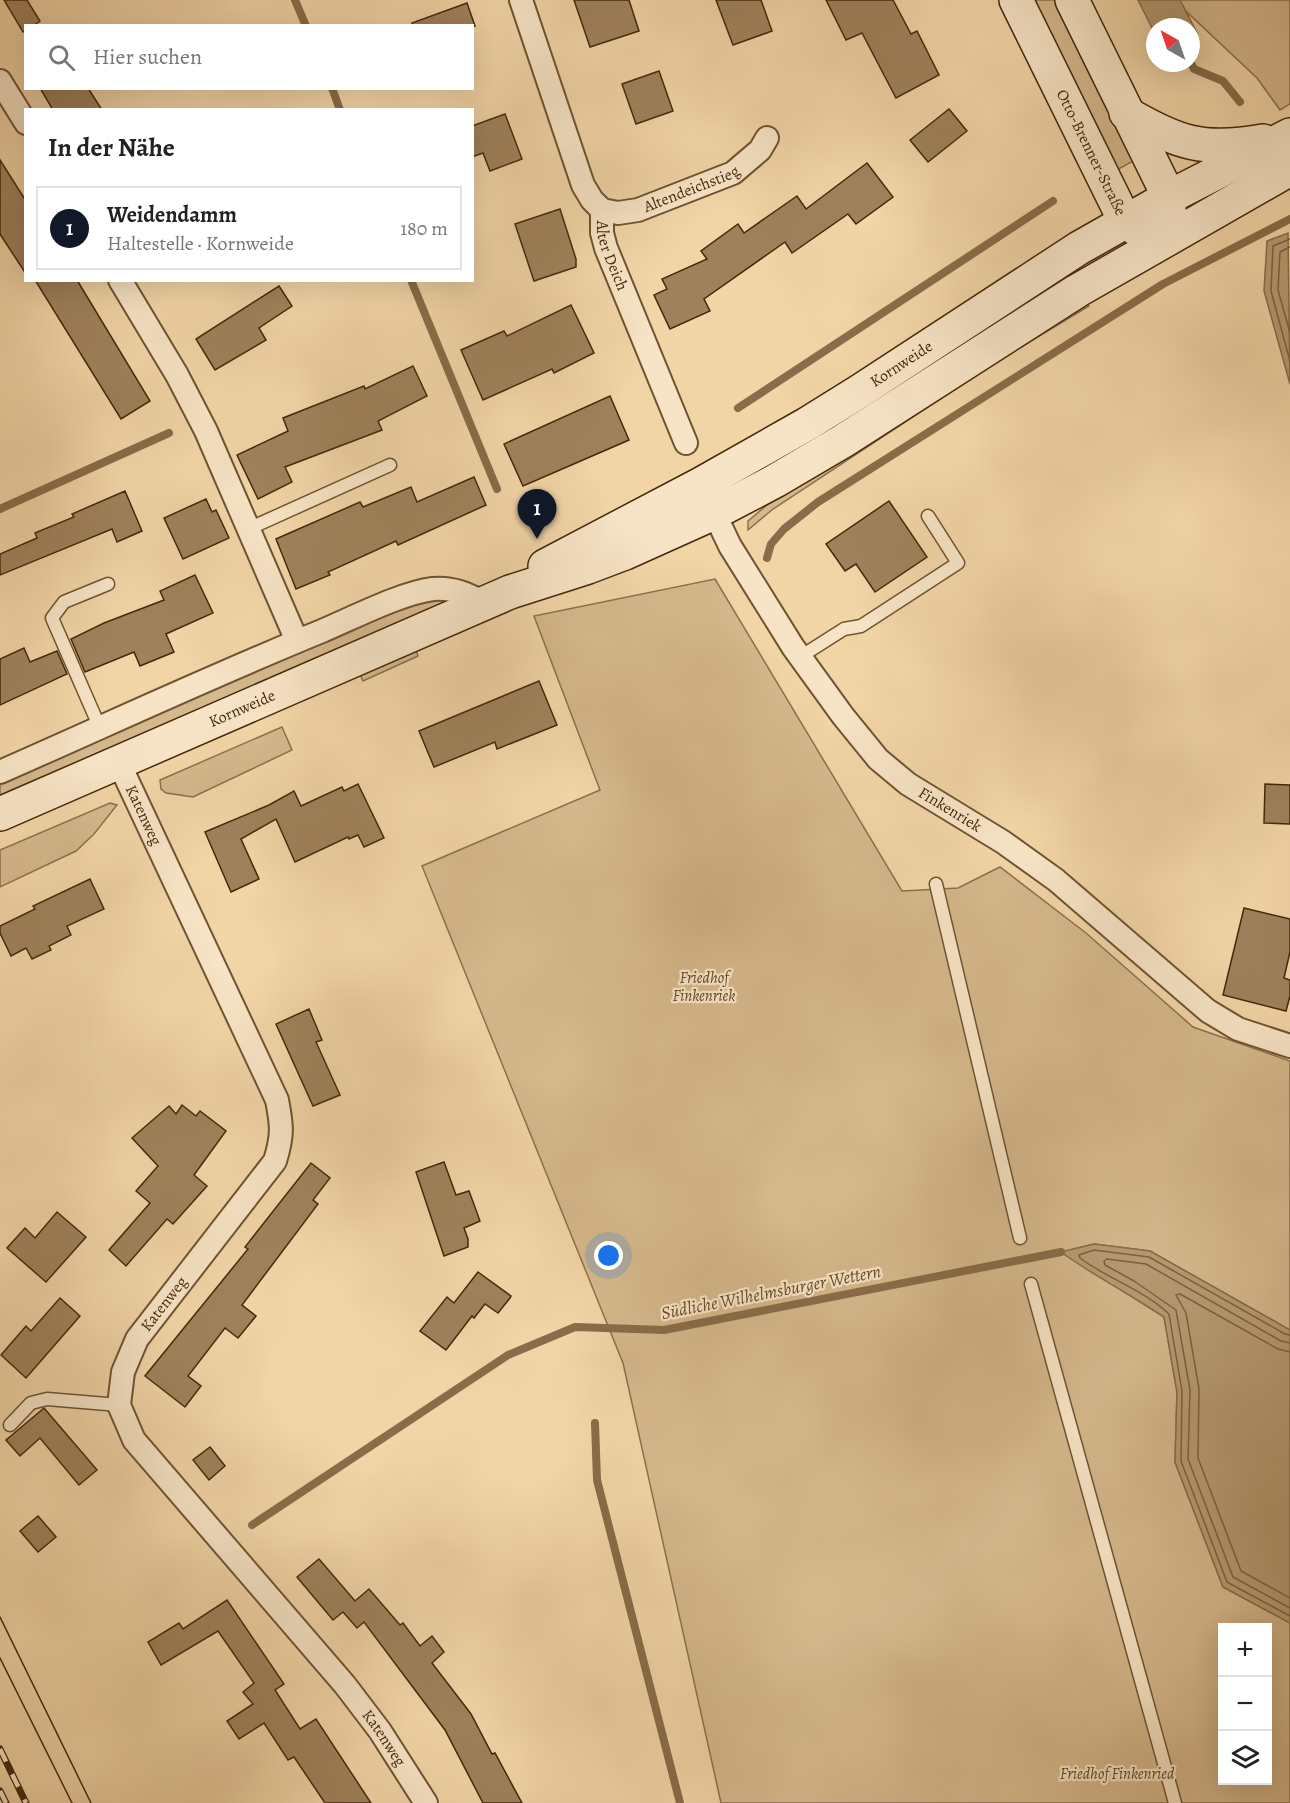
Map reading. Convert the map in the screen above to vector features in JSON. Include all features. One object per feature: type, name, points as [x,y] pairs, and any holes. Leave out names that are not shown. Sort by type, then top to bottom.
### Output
[{"type":"main road","name":"Otto-Brenner-Straße","points":[[1016,0],[1125,221],[1142,233],[1164,241]]},
{"type":"main road","points":[[1072,0],[1169,197],[1164,241]]},
{"type":"main road","points":[[1126,113],[1164,135],[1189,143],[1217,146],[1243,145],[1289,135]]},
{"type":"main road","name":"Kornweide","points":[[497,597],[549,563],[701,483],[860,391],[1036,274],[1125,221],[1289,135]]},
{"type":"main road","name":"Kornweide","points":[[0,814],[497,597],[625,553],[714,513],[824,453],[1077,291],[1290,169]]},
{"type":"street","name":"Alter Deich","points":[[520,0],[583,185],[592,200],[602,210],[602,232],[606,248],[686,443]]},
{"type":"street","points":[[0,81],[24,120]]},
{"type":"street","name":"Altendeichstieg","points":[[602,210],[618,213],[638,210],[733,173],[760,150],[767,138]]},
{"type":"street","points":[[121,282],[202,421],[297,641]]},
{"type":"street","name":"Finkenriek","points":[[701,483],[730,546],[800,657],[856,733],[892,772],[1034,863],[1208,1011],[1238,1029],[1290,1046]]},
{"type":"street","points":[[0,772],[297,641],[410,595],[431,590],[460,591],[497,597]]},
{"type":"street","name":"Katenweg","points":[[118,761],[277,1100],[281,1125],[281,1141],[275,1161],[137,1339],[123,1372],[119,1405],[134,1440],[345,1685],[380,1731],[426,1803]]},
{"type":"lane","points":[[248,529],[390,465]]},
{"type":"lane","points":[[800,657],[844,629],[861,626],[958,563],[928,516]]},
{"type":"lane","points":[[100,728],[52,618],[64,602],[108,584]]},
{"type":"lane","points":[[936,884],[1020,1238]]},
{"type":"lane","points":[[1031,1284],[1175,1803]]},
{"type":"lane","points":[[10,1425],[31,1403],[47,1399],[119,1405]]},
{"type":"green space","points":[[1032,0],[1057,0],[1135,160],[1115,171]]},
{"type":"green space","points":[[1174,0],[1290,0],[1290,104],[1280,110],[1257,78],[1200,24],[1200,18],[1193,18]]},
{"type":"green space","points":[[1086,302],[1089,306],[993,364],[773,509],[748,530],[748,521],[768,504],[991,360]]},
{"type":"green space","name":"Friedhof Finkenriek","points":[[715,579],[902,891],[958,888],[1000,867],[1086,933],[1193,1027],[1290,1061],[1290,1330],[1150,1251],[1094,1244],[1061,1252],[1164,1317],[1177,1392],[1175,1462],[1223,1587],[1290,1623],[1290,1803],[721,1803],[623,1363],[422,866],[600,790],[534,616]]},
{"type":"green space","points":[[442,597],[444,601],[440,604],[0,796],[0,781],[413,601]]},
{"type":"green space","points":[[416,650],[418,656],[363,681],[360,674]]},
{"type":"green space","points":[[282,727],[292,750],[193,797],[166,793],[161,789],[160,780]]},
{"type":"green space","points":[[110,803],[117,805],[94,834],[76,851],[0,887],[0,850]]},
{"type":"water","points":[[1138,0],[1180,0],[1189,18],[1147,18]]},
{"type":"water","points":[[1288,233],[1290,384],[1264,291],[1267,241]]},
{"type":"water","points":[[1094,1244],[1150,1251],[1290,1330],[1290,1623],[1223,1587],[1175,1462],[1177,1392],[1164,1317],[1061,1252]]},
{"type":"building","points":[[4,0],[27,0],[40,21],[36,24],[24,24],[23,32]]},
{"type":"building","points":[[574,0],[629,0],[639,31],[590,47]]},
{"type":"building","points":[[716,0],[761,0],[772,31],[733,45]]},
{"type":"building","points":[[826,0],[893,0],[911,34],[917,31],[939,75],[896,98],[862,33],[846,40]]},
{"type":"building","points":[[467,3],[475,26],[474,24],[412,23]]},
{"type":"building","points":[[659,71],[673,111],[636,124],[622,84]]},
{"type":"building","points":[[41,90],[89,90],[101,108],[52,108]]},
{"type":"building","points":[[949,109],[967,131],[928,162],[910,140]]},
{"type":"building","points":[[505,114],[522,159],[490,171],[483,153],[474,156],[474,125]]},
{"type":"building","points":[[0,160],[24,198],[24,271],[0,234]]},
{"type":"building","points":[[867,163],[893,197],[856,224],[848,214],[792,253],[785,242],[704,299],[710,311],[670,329],[654,295],[667,289],[662,279],[707,259],[701,251],[738,224],[744,233],[797,196],[806,209]]},
{"type":"building","points":[[560,209],[576,259],[576,267],[534,281],[515,224]]},
{"type":"building","points":[[36,282],[78,282],[150,401],[121,419]]},
{"type":"building","points":[[279,286],[292,306],[259,328],[266,340],[215,370],[196,339]]},
{"type":"building","points":[[571,305],[594,353],[554,373],[552,369],[483,400],[461,350],[504,331],[507,336]]},
{"type":"building","points":[[413,366],[427,396],[378,421],[382,430],[285,467],[292,482],[258,499],[237,455],[288,431],[283,418],[364,386],[365,389]]},
{"type":"building","points":[[610,396],[629,440],[523,486],[504,444]]},
{"type":"building","points":[[474,477],[486,505],[398,545],[396,541],[328,572],[330,575],[296,589],[276,539],[360,502],[363,507],[411,487],[417,502]]},
{"type":"building","points":[[125,491],[142,531],[117,542],[112,529],[0,575],[0,554],[37,538],[35,533],[74,517],[72,514]]},
{"type":"building","points":[[206,499],[212,512],[216,510],[229,538],[183,559],[164,518]]},
{"type":"building","points":[[889,501],[927,557],[875,592],[856,564],[845,571],[826,544]]},
{"type":"building","points":[[195,575],[213,613],[166,634],[174,652],[140,666],[134,652],[85,672],[71,639],[104,623],[164,600],[160,591]]},
{"type":"building","points":[[24,648],[30,662],[57,651],[67,674],[0,705],[0,659]]},
{"type":"building","points":[[539,681],[557,725],[497,749],[495,742],[434,767],[419,731]]},
{"type":"building","points":[[358,784],[384,838],[364,847],[358,835],[349,839],[348,837],[295,862],[276,819],[241,839],[259,879],[231,892],[205,832],[269,805],[294,791],[301,806],[342,787],[344,791]]},
{"type":"building","points":[[1265,784],[1290,785],[1290,824],[1264,823]]},
{"type":"building","points":[[90,879],[104,909],[67,926],[71,935],[49,946],[51,950],[32,959],[26,948],[11,956],[0,933],[0,926],[35,909],[33,906]]},
{"type":"building","points":[[1244,908],[1290,919],[1290,952],[1284,978],[1290,980],[1290,996],[1286,1011],[1223,995]]},
{"type":"building","points":[[309,1009],[322,1040],[316,1042],[340,1095],[313,1106],[276,1024]]},
{"type":"building","points":[[182,1105],[196,1116],[200,1111],[226,1131],[194,1175],[207,1186],[173,1224],[167,1219],[126,1266],[109,1250],[150,1203],[136,1191],[158,1166],[132,1138],[169,1106],[176,1114]]},
{"type":"building","points":[[444,1162],[456,1195],[469,1191],[480,1221],[464,1228],[468,1247],[444,1256],[416,1172]]},
{"type":"building","points":[[311,1163],[330,1178],[313,1200],[318,1204],[242,1305],[256,1316],[238,1338],[225,1328],[188,1376],[201,1386],[185,1407],[145,1376],[248,1249],[245,1247]]},
{"type":"building","points":[[57,1212],[86,1237],[46,1282],[7,1248],[25,1228],[35,1238]]},
{"type":"building","points":[[478,1272],[511,1296],[498,1313],[485,1304],[474,1318],[472,1316],[446,1350],[420,1331],[447,1297],[454,1303]]},
{"type":"building","points":[[60,1298],[80,1316],[26,1378],[1,1355],[26,1326],[31,1331]]},
{"type":"building","points":[[44,1408],[97,1470],[79,1485],[40,1438],[20,1456],[6,1440]]},
{"type":"building","points":[[210,1447],[225,1466],[209,1480],[193,1460]]},
{"type":"building","points":[[38,1516],[56,1537],[38,1552],[20,1531]]},
{"type":"building","points":[[319,1559],[355,1601],[369,1589],[400,1625],[403,1623],[420,1646],[432,1636],[444,1652],[432,1663],[471,1714],[522,1803],[483,1803],[445,1730],[364,1622],[357,1628],[343,1612],[333,1620],[297,1577]]},
{"type":"building","points":[[227,1600],[284,1684],[275,1690],[300,1729],[316,1719],[371,1803],[325,1803],[294,1757],[288,1760],[264,1723],[239,1739],[227,1721],[253,1704],[243,1692],[254,1683],[218,1631],[161,1665],[148,1642],[179,1623],[183,1629]]},
{"type":"waterway","points":[[295,0],[305,24]]},
{"type":"waterway","points":[[1200,71],[1223,81],[1240,102]]},
{"type":"waterway","points":[[333,90],[339,108]]},
{"type":"waterway","points":[[738,408],[1053,201]]},
{"type":"waterway","points":[[767,558],[771,544],[784,529],[818,502],[1163,284],[1290,219]]},
{"type":"waterway","points":[[412,282],[497,489]]},
{"type":"waterway","points":[[0,509],[169,433]]},
{"type":"waterway","name":"Südliche Wilhelmsburger Wettern","points":[[252,1525],[508,1355],[575,1327],[664,1330],[1061,1252]]},
{"type":"waterway","points":[[595,1423],[597,1480],[680,1803]]},
{"type":"tram line","points":[[0,1617],[91,1803]]},
{"type":"tram line","points":[[0,1658],[72,1803]]},
{"type":"railway","points":[[0,1749],[26,1803]]},
{"type":"railway","points":[[0,1791],[6,1803]]},
{"type":"place","name":"Weidendamm","points":[[537,539]]},
{"type":"park label","name":"Friedhof Finkenried","points":[[1117,1774]]}]
